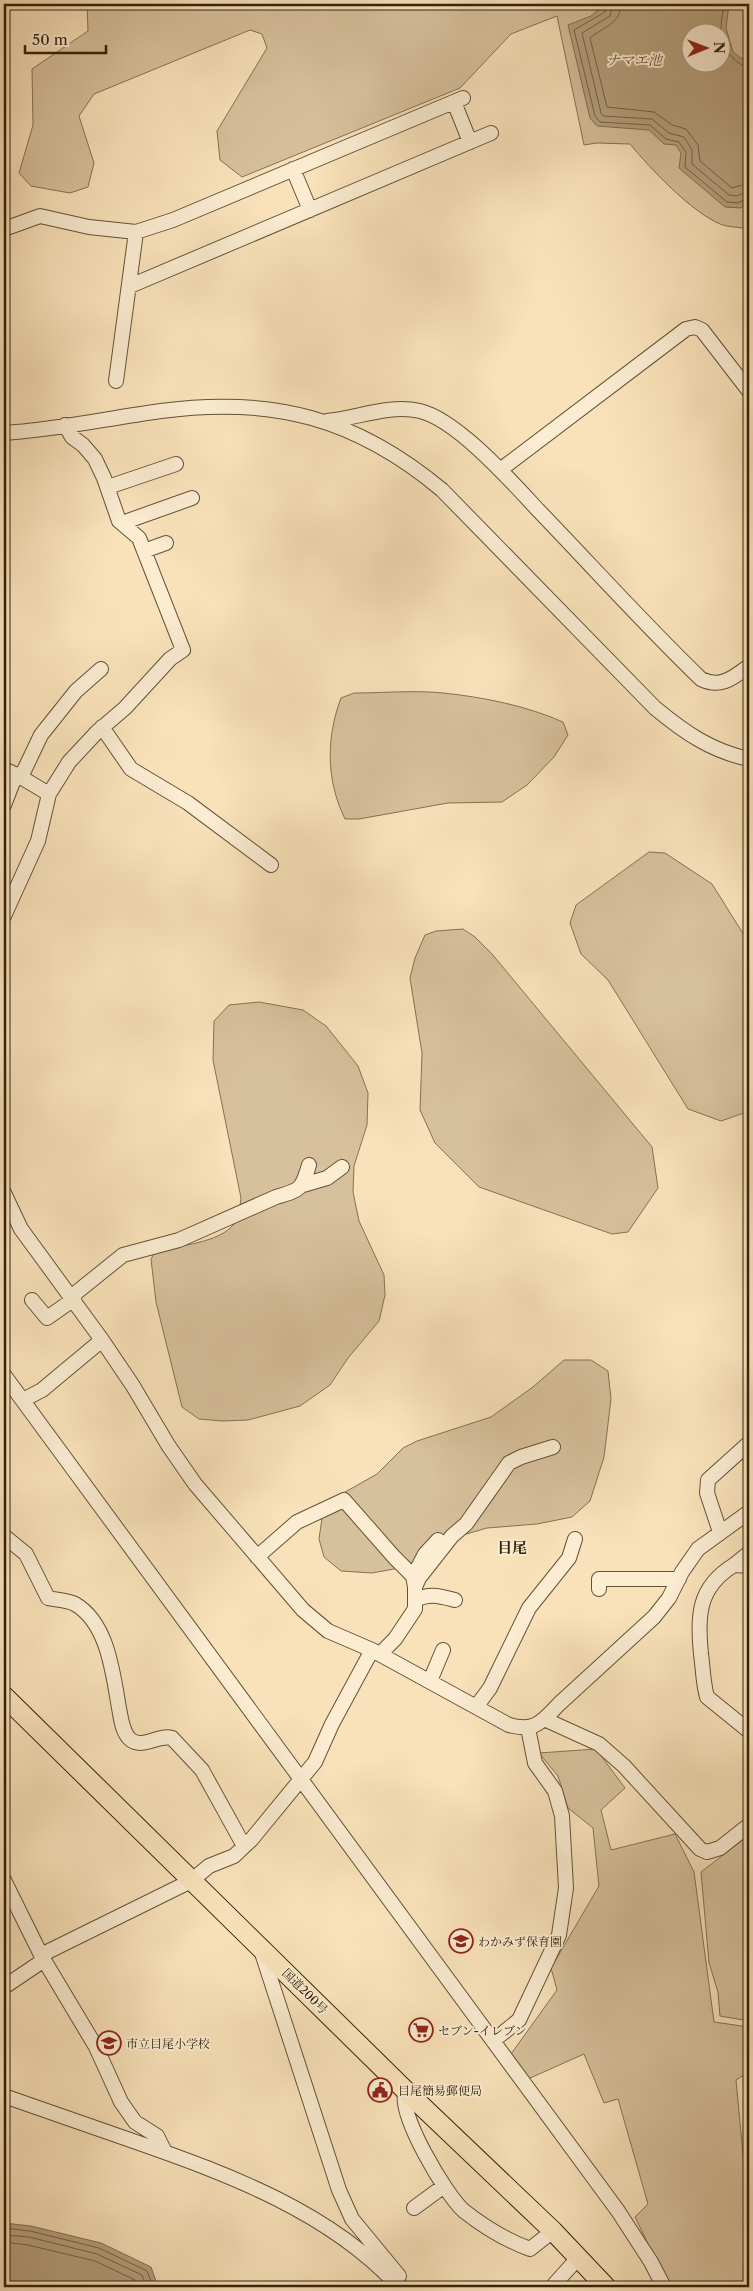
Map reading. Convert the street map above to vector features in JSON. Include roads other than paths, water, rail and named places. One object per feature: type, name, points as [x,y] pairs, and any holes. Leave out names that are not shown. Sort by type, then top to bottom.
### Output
[{"type":"highway","name":"国道200号","points":[[4,1696],[406,2091],[553,2232],[606,2287]]},
{"type":"street","points":[[4,229],[40,216],[89,226],[136,232],[173,220],[458,100],[470,142]]},
{"type":"street","points":[[130,286],[491,134]]},
{"type":"street","points":[[293,169],[310,210]]},
{"type":"street","points":[[116,381],[136,232]]},
{"type":"street","points":[[500,470],[686,329],[695,327],[702,330],[749,391]]},
{"type":"street","points":[[4,433],[161,411],[216,406],[249,407],[325,421],[374,442],[412,466],[442,490],[655,708],[685,733],[733,756],[749,760]]},
{"type":"street","points":[[325,421],[406,408],[422,411],[450,424],[500,470],[701,679],[708,682],[723,683],[749,666]]},
{"type":"street","points":[[4,916],[38,841],[49,794],[69,762],[102,727],[125,708],[170,659],[183,650],[139,538],[119,521],[108,488],[95,460],[83,445],[72,437],[65,425]]},
{"type":"street","points":[[108,488],[176,464]]},
{"type":"street","points":[[122,523],[192,498]]},
{"type":"street","points":[[144,552],[166,543]]},
{"type":"street","points":[[4,805],[14,773],[76,691],[101,669]]},
{"type":"street","points":[[102,727],[131,769],[188,803],[271,865]]},
{"type":"street","points":[[14,773],[49,794]]},
{"type":"street","points":[[303,1185],[309,1165]]},
{"type":"street","points":[[32,1300],[47,1318],[123,1255],[179,1240],[276,1196],[293,1192],[303,1185],[327,1178],[342,1167]]},
{"type":"street","points":[[4,1193],[21,1229],[102,1340],[195,1484],[303,1610],[328,1631],[376,1652],[509,1725],[528,1728],[544,1719],[654,1617],[669,1598],[679,1578],[698,1549],[749,1512]]},
{"type":"street","points":[[23,1400],[42,1390],[102,1340]]},
{"type":"street","points":[[4,1374],[635,2236],[664,2287]]},
{"type":"street","points":[[720,1532],[708,1493],[708,1480],[749,1443]]},
{"type":"street","points":[[414,1588],[419,1578],[452,1536],[466,1524],[509,1463],[521,1457],[553,1447]]},
{"type":"street","points":[[257,1557],[297,1522],[344,1500],[361,1522],[377,1535],[414,1588],[426,1594],[434,1594],[455,1600]]},
{"type":"street","points":[[4,1536],[26,1554],[48,1598],[74,1604],[86,1614],[105,1643],[110,1658],[122,1720],[128,1736],[132,1741],[138,1742],[166,1736],[172,1738],[202,1770],[244,1846]]},
{"type":"street","points":[[476,1707],[490,1688],[529,1608],[568,1558],[575,1539]]},
{"type":"street","points":[[4,1987],[42,1958],[191,1881],[210,1866],[234,1856],[244,1846],[314,1762],[332,1724],[376,1652],[406,1624],[415,1609],[414,1588],[424,1554],[438,1540]]},
{"type":"street","points":[[749,1553],[716,1580],[705,1596],[700,1607],[699,1631],[707,1697],[749,1731]]},
{"type":"street","points":[[734,1565],[749,1566]]},
{"type":"street","points":[[599,1589],[599,1580],[679,1578]]},
{"type":"street","points":[[430,1681],[444,1650]]},
{"type":"street","points":[[544,1719],[599,1744],[624,1766],[700,1849],[707,1852],[720,1848],[749,1825]]},
{"type":"street","points":[[493,2042],[519,2020],[560,1935],[566,1888],[562,1816],[555,1791],[535,1763],[528,1728]]},
{"type":"street","points":[[4,1884],[42,1958],[96,2047],[128,2114],[135,2122],[157,2136],[165,2152]]},
{"type":"street","points":[[260,1946],[339,2190],[352,2219],[405,2287]]},
{"type":"street","points":[[406,2091],[403,2096],[403,2102],[412,2125],[444,2186],[464,2210],[516,2244],[530,2249],[553,2232]]},
{"type":"street","points":[[4,2096],[165,2152],[251,2185],[309,2216],[369,2258],[398,2287]]},
{"type":"street","points":[[414,2208],[444,2186]]},
{"type":"street","points":[[552,2287],[578,2258]]},
{"type":"water","name":"ナマエ池","points":[[602,4],[729,4],[727,22],[680,22],[680,72],[730,72],[730,42],[733,52],[749,64],[749,201],[741,208],[725,207],[679,168],[681,153],[676,145],[664,144],[649,130],[597,126],[590,118],[568,25],[591,16],[602,7]]},
{"type":"water","points":[[4,2223],[31,2226],[101,2243],[151,2267],[158,2287],[4,2287]]},
{"type":"place","name":"わかみず保育園","points":[[461,1941]]},
{"type":"place","name":"セブン-イレブン","points":[[421,2030]]},
{"type":"place","name":"市立目尾小学校","points":[[109,2043]]},
{"type":"place","name":"目尾簡易郵便局","points":[[380,2090]]},
{"type":"district","name":"目尾","points":[[512,1547]]}]
